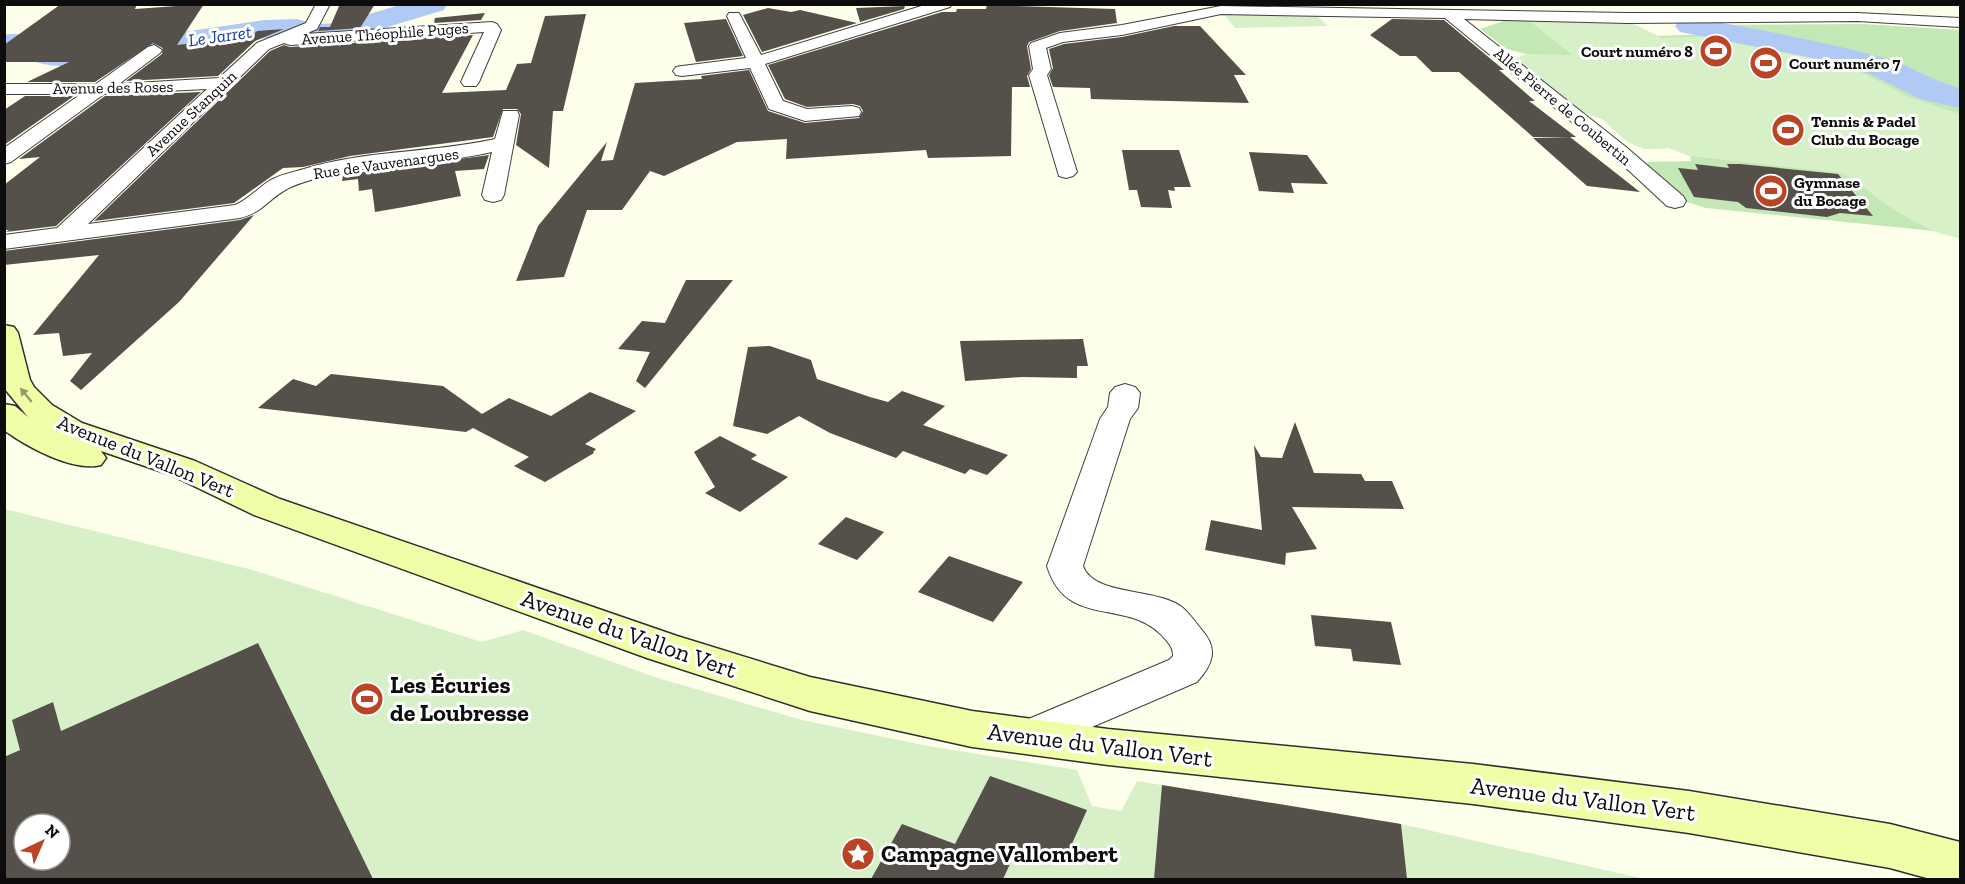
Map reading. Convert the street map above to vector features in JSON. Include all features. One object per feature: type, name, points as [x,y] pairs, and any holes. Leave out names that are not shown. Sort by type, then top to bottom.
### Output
[{"type":"main road","name":"Avenue du Vallon Vert","points":[[4,333],[15,380],[22,392],[41,412],[71,430],[183,468],[267,507],[662,647],[810,694],[972,729],[1029,737],[1138,751],[1473,784],[1689,812],[1890,846],[1960,864]]},
{"type":"main road","name":"Avenue du Vallon Vert","points":[[4,413],[15,423],[45,442],[66,450],[158,482],[267,507]]},
{"type":"street","name":"Avenue Stanquin","points":[[64,234],[263,46],[313,24],[323,4]]},
{"type":"street","points":[[682,71],[756,62],[945,4]]},
{"type":"street","points":[[1901,4],[1932,21]]},
{"type":"street","points":[[1066,172],[1038,75],[1042,69],[1037,46],[1060,38],[1122,30],[1221,10],[1334,8],[1449,14],[1547,10],[1773,19],[1857,17],[1960,23]]},
{"type":"street","name":"Allée Pierre de Coubertin","points":[[1449,14],[1610,144],[1676,201]]},
{"type":"street","points":[[734,16],[776,105],[805,115],[852,112]]},
{"type":"street","name":"Avenue Théophile Puges","points":[[285,37],[492,27],[493,30],[470,82]]},
{"type":"street","points":[[8,152],[154,50]]},
{"type":"street","name":"Avenue des Roses","points":[[4,89],[98,89],[222,83]]},
{"type":"street","points":[[493,195],[510,115]]},
{"type":"street","name":"Rue de Vauvenargues","points":[[4,242],[240,211],[255,205],[278,185],[312,173],[332,168],[465,152],[504,143]]},
{"type":"street","points":[[1029,737],[1183,671],[1193,660],[1193,646],[1169,617],[1148,607],[1089,595],[1070,581],[1065,566],[1115,419],[1123,408],[1125,393]]},
{"type":"green space","points":[[1224,14],[1315,14],[1328,26],[1235,28]]},
{"type":"green space","name":"Tennis & Padel Club du Bocage","points":[[1513,18],[1625,20],[1658,36],[1710,34],[1687,25],[1864,24],[1960,30],[1960,238],[1934,231],[1706,208],[1681,200],[1651,173],[1647,162],[1691,161],[1690,156],[1669,148],[1645,149],[1628,142],[1602,119],[1575,109],[1526,54],[1507,49],[1480,29]]},
{"type":"green space","name":"Tennis & Padel Club du Bocage","points":[[1526,18],[1625,20],[1661,38],[1714,36],[1784,49],[1853,68],[1909,97],[1960,114],[1960,238],[1939,233],[1908,218],[1841,173],[1690,156],[1669,148],[1645,149],[1628,142],[1602,119],[1575,109],[1514,59],[1527,54],[1572,55]]},
{"type":"green space","name":"Les Écuries de Loubresse","points":[[5,509],[249,569],[482,642],[523,630],[658,678],[802,720],[928,746],[1077,770],[1092,806],[1121,811],[1137,781],[1401,824],[1645,879],[5,880]]},
{"type":"building","points":[[61,4],[137,4],[135,9],[204,4],[177,45],[252,36],[257,31],[284,29],[255,41],[218,76],[126,81],[162,54],[163,48],[153,43],[95,82],[27,82],[69,62],[4,62],[4,45]]},
{"type":"building","points":[[375,4],[360,28],[318,31],[320,27],[330,27],[339,6]]},
{"type":"building","points":[[987,5],[1115,9],[1117,23],[1060,31],[1029,42],[1027,46],[1031,69],[1027,76],[1030,87],[1012,87],[1011,156],[928,158],[926,150],[786,159],[787,139],[737,142],[664,176],[650,171],[622,210],[587,210],[564,277],[516,281],[538,226],[607,142],[601,161],[613,160],[635,83],[702,79],[701,76],[749,70],[768,111],[805,123],[859,118],[863,111],[860,106],[853,104],[807,107],[785,99],[768,65],[942,12],[956,12],[957,9],[986,9]]},
{"type":"building","points":[[905,6],[904,9],[860,22],[856,8]]},
{"type":"building","points":[[768,8],[791,12],[800,10],[857,23],[762,52],[743,15]]},
{"type":"building","points":[[485,13],[481,20],[434,23],[435,18]]},
{"type":"building","points":[[586,14],[563,111],[553,111],[549,168],[516,145],[521,114],[517,109],[503,109],[493,137],[350,156],[303,167],[283,168],[234,203],[94,221],[270,51],[284,45],[290,47],[473,35],[442,93],[506,90],[517,64],[531,63],[545,16]]},
{"type":"building","points":[[726,19],[743,56],[696,62],[684,23]]},
{"type":"building","points":[[1392,19],[1444,20],[1504,70],[1499,70],[1535,101],[1529,101],[1576,137],[1533,137],[1459,72],[1432,72],[1416,56],[1400,56],[1370,35]]},
{"type":"building","points":[[1174,26],[1200,26],[1246,75],[1234,75],[1249,103],[1091,99],[1090,88],[1053,87],[1049,75],[1053,68],[1049,49],[1064,44],[1122,37]]},
{"type":"building","points":[[201,92],[56,226],[6,232],[9,230],[4,230],[4,185],[40,157],[19,159],[105,96]]},
{"type":"building","points":[[25,96],[74,96],[4,145],[4,110]]},
{"type":"building","points":[[1570,137],[1640,192],[1587,186],[1533,138]]},
{"type":"building","points":[[1122,150],[1179,150],[1191,187],[1174,187],[1175,191],[1168,190],[1172,208],[1141,207],[1137,190],[1129,190]]},
{"type":"building","points":[[1249,152],[1307,155],[1328,184],[1291,183],[1294,193],[1259,191]]},
{"type":"building","points":[[489,155],[484,169],[455,171],[461,196],[404,207],[375,212],[372,189],[359,191],[358,179],[342,181],[343,175]]},
{"type":"building","name":"Gymnase du Bocage","points":[[1695,164],[1729,168],[1727,164],[1740,164],[1838,174],[1873,216],[1840,213],[1827,217],[1746,208],[1738,202],[1694,197],[1678,168],[1698,170]]},
{"type":"building","points":[[254,215],[179,302],[81,390],[70,381],[92,353],[63,356],[59,333],[33,335],[99,255],[4,265],[4,251],[240,220]]},
{"type":"building","points":[[686,280],[733,280],[645,388],[636,381],[650,352],[618,349],[642,321],[665,323]]},
{"type":"building","points":[[1083,339],[1088,366],[1077,366],[1077,378],[1022,377],[965,381],[960,341]]},
{"type":"building","points":[[770,346],[811,360],[817,379],[888,402],[902,391],[945,406],[923,425],[1008,455],[987,475],[970,469],[965,474],[903,451],[896,458],[830,433],[799,416],[767,434],[733,426],[748,347]]},
{"type":"building","points":[[331,374],[443,386],[482,414],[509,398],[551,416],[590,392],[636,411],[585,444],[596,449],[594,453],[545,482],[514,466],[529,457],[473,428],[466,432],[258,408],[293,379],[316,386]]},
{"type":"building","points":[[1295,422],[1314,473],[1361,474],[1365,481],[1392,481],[1404,509],[1292,507],[1317,549],[1286,553],[1285,565],[1205,550],[1211,520],[1262,530],[1254,445],[1261,457],[1282,458]]},
{"type":"building","points":[[720,436],[757,455],[751,459],[788,477],[740,512],[705,493],[715,487],[694,452]]},
{"type":"building","points":[[846,517],[884,532],[857,560],[818,544]]},
{"type":"building","points":[[949,556],[1023,582],[993,622],[918,592]]},
{"type":"building","points":[[1311,615],[1391,622],[1401,665],[1353,661],[1351,649],[1315,646]]},
{"type":"building","points":[[258,643],[373,879],[4,879],[4,757],[20,750],[12,720],[53,702],[61,731]]},
{"type":"building","points":[[990,776],[1087,810],[1063,864],[1018,847],[1003,879],[871,879],[902,824],[955,844]]},
{"type":"building","points":[[1162,785],[1401,824],[1407,879],[1154,879]]},
{"type":"waterway","name":"Le Jarret","points":[[4,44],[18,42],[45,55],[75,57],[265,29],[297,28],[315,33],[341,32],[434,4]]},
{"type":"waterway","name":"Le Jarret","points":[[1690,26],[1833,53],[1881,67],[1932,92],[1960,98]]},
{"type":"place","name":"Court numéro 8","points":[[1716,51]]},
{"type":"place","name":"Court numéro 7","points":[[1766,63]]},
{"type":"place","name":"Tennis & Padel Club du Bocage","points":[[1788,130]]},
{"type":"place","name":"Gymnase du Bocage","points":[[1771,191]]},
{"type":"place","name":"Les Écuries de Loubresse","points":[[367,699]]},
{"type":"place","name":"Campagne Vallombert","points":[[858,854]]}]
